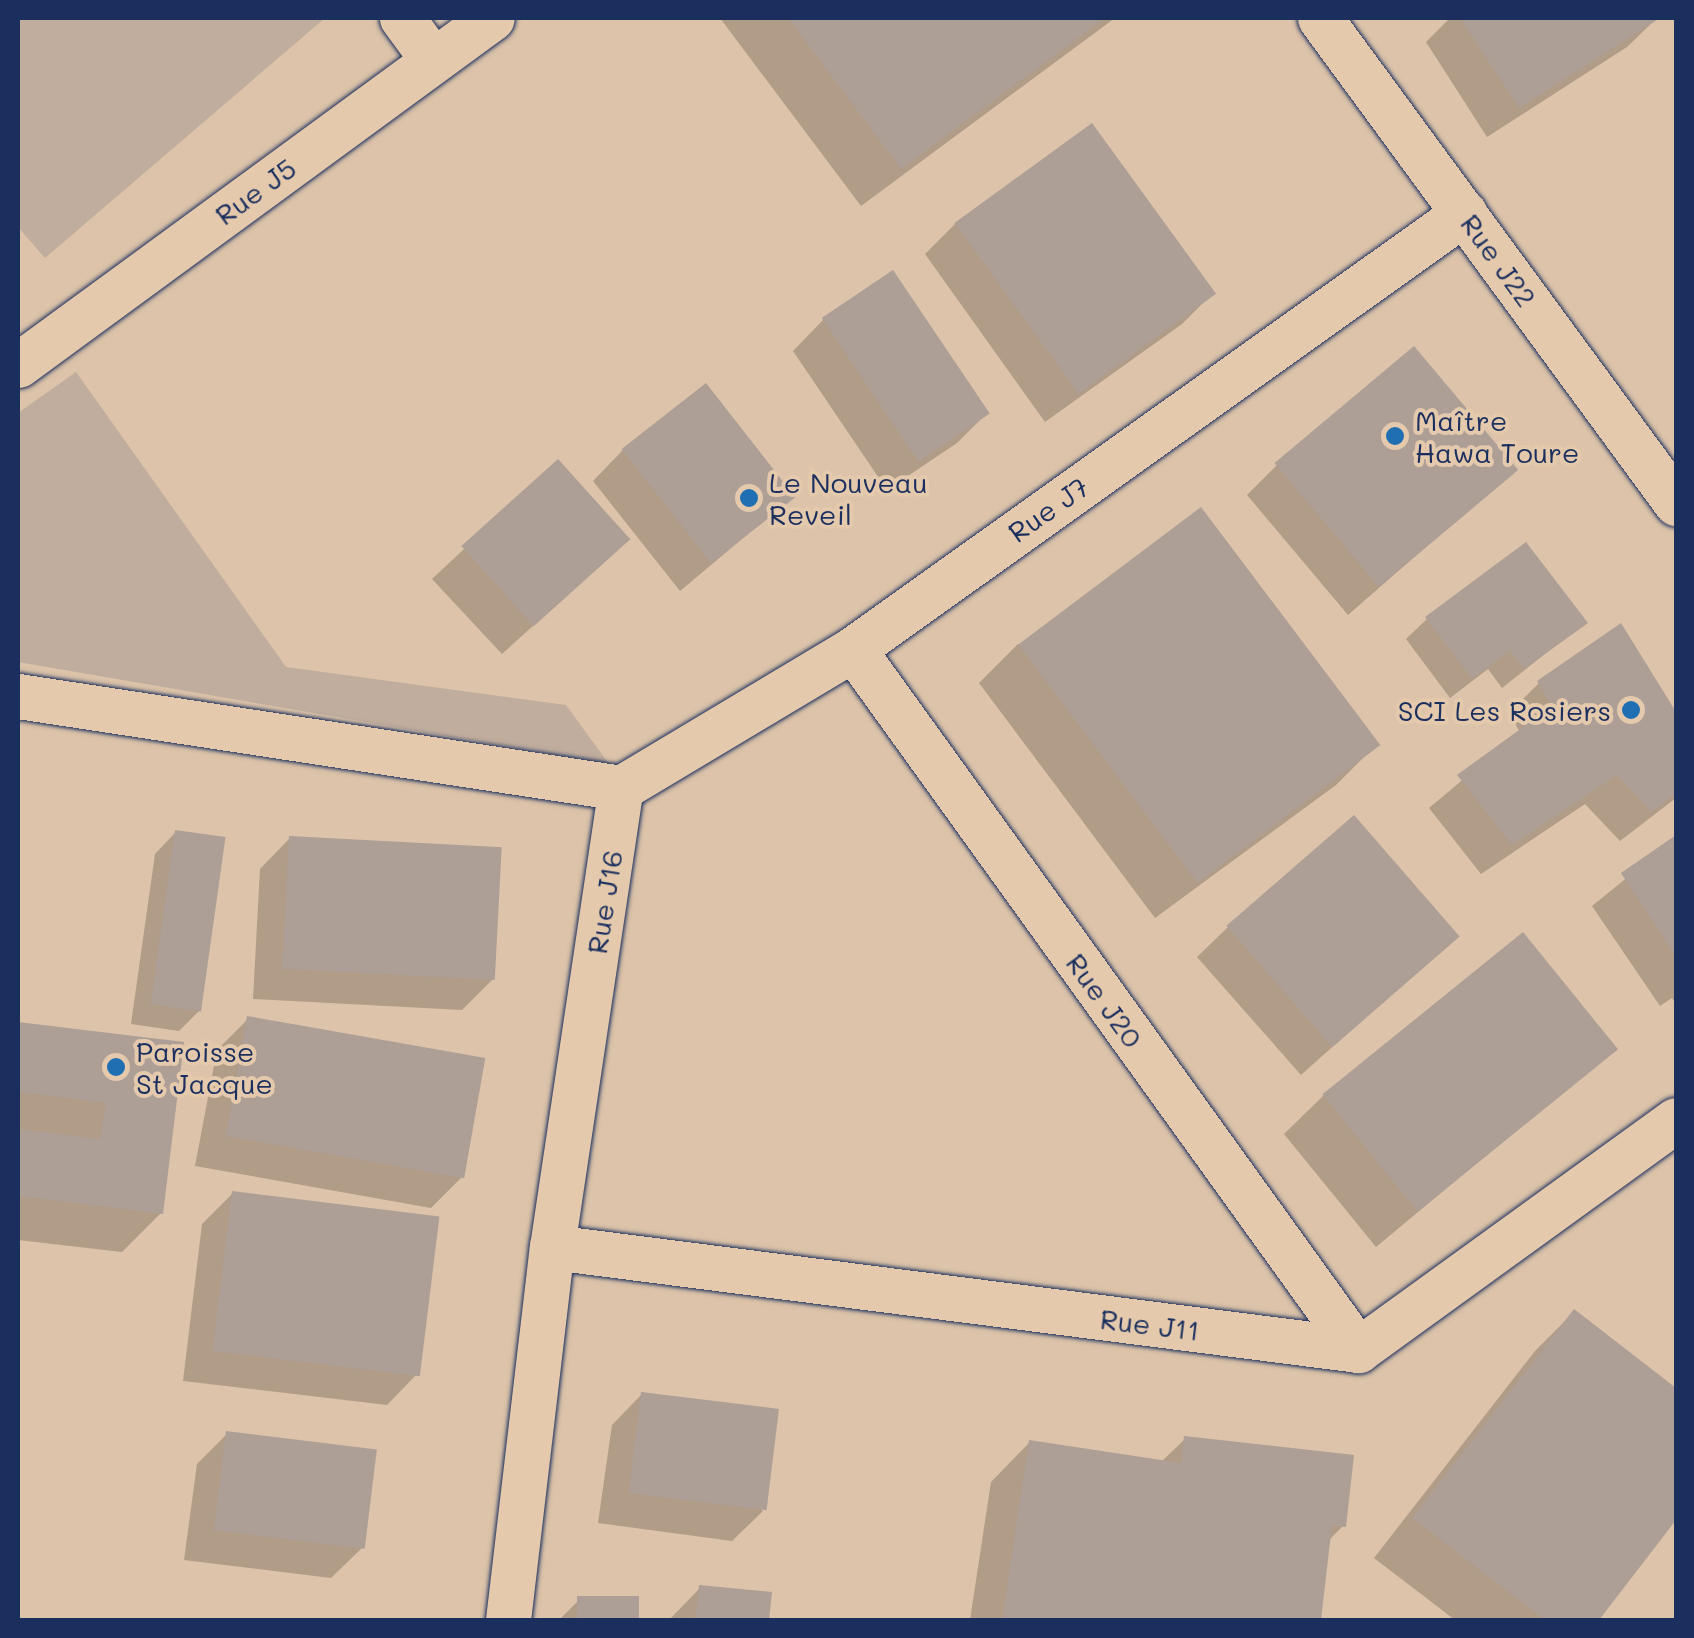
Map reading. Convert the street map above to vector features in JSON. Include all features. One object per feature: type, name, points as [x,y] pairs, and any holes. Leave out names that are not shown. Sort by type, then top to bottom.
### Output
[{"type":"street","points":[[402,18],[433,60]]},
{"type":"street","name":"Rue J5","points":[[18,364],[492,18]]},
{"type":"street","name":"Rue J22","points":[[1320,18],[1676,503]]},
{"type":"street","name":"Rue J7","points":[[622,788],[852,649],[1464,213]]},
{"type":"street","name":"Rue J20","points":[[852,649],[1358,1350]]},
{"type":"street","points":[[18,696],[622,788]]},
{"type":"street","name":"Rue J16","points":[[508,1620],[552,1247],[622,788]]},
{"type":"street","points":[[1358,1350],[1676,1120]]},
{"type":"street","name":"Rue J11","points":[[552,1247],[1358,1350]]},
{"type":"shaded area","points":[[18,18],[325,18],[45,258],[18,227]]},
{"type":"shaded area","points":[[76,372],[286,667],[566,705],[609,764],[18,662],[18,413]]},
{"type":"building","points":[[788,18],[1105,18],[901,169]]},
{"type":"building","points":[[1460,18],[1660,18],[1519,108]]},
{"type":"building","points":[[1092,123],[1216,294],[1078,394],[954,223]]},
{"type":"building","points":[[893,270],[990,413],[918,462],[822,318]]},
{"type":"building","points":[[1414,346],[1518,470],[1379,587],[1275,463]]},
{"type":"building","points":[[706,383],[795,497],[711,563],[622,449]]},
{"type":"building","points":[[558,459],[630,539],[534,626],[461,546]]},
{"type":"building","points":[[1201,507],[1380,745],[1197,883],[1018,645]]},
{"type":"building","points":[[1526,542],[1588,623],[1524,669],[1510,651],[1472,679],[1425,617]]},
{"type":"building","points":[[1621,623],[1676,712],[1676,793],[1651,812],[1617,775],[1512,845],[1457,775],[1552,706],[1537,681]]},
{"type":"building","points":[[1354,815],[1460,937],[1332,1047],[1226,926]]},
{"type":"building","points":[[175,830],[226,837],[201,1011],[151,1004]]},
{"type":"building","points":[[1676,835],[1676,957],[1621,873]]},
{"type":"building","points":[[289,836],[502,847],[495,980],[282,969]]},
{"type":"building","points":[[1523,932],[1618,1049],[1418,1212],[1322,1094]]},
{"type":"building","points":[[247,1016],[485,1058],[464,1178],[226,1136]]},
{"type":"building","points":[[18,1022],[184,1042],[163,1214],[18,1196],[18,1129],[100,1139],[106,1103],[18,1092]]},
{"type":"building","points":[[232,1191],[439,1216],[420,1376],[212,1351]]},
{"type":"building","points":[[1574,1309],[1676,1388],[1676,1520],[1599,1620],[1545,1620],[1412,1518]]},
{"type":"building","points":[[641,1392],[779,1409],[767,1510],[629,1493]]},
{"type":"building","points":[[226,1431],[377,1450],[365,1549],[214,1530]]},
{"type":"building","points":[[1184,1436],[1354,1455],[1346,1527],[1332,1525],[1321,1620],[1002,1620],[1029,1440],[1181,1463]]},
{"type":"building","points":[[699,1585],[772,1592],[769,1620],[695,1620]]},
{"type":"building","points":[[577,1596],[639,1596],[639,1620],[577,1620]]},
{"type":"place","name":"Maître Hawa Toure","points":[[1395,436]]},
{"type":"place","name":"Le Nouveau Reveil","points":[[749,498]]},
{"type":"place","name":"SCI Les Rosiers","points":[[1631,710]]},
{"type":"place","name":"Paroisse St Jacque","points":[[116,1067]]}]
